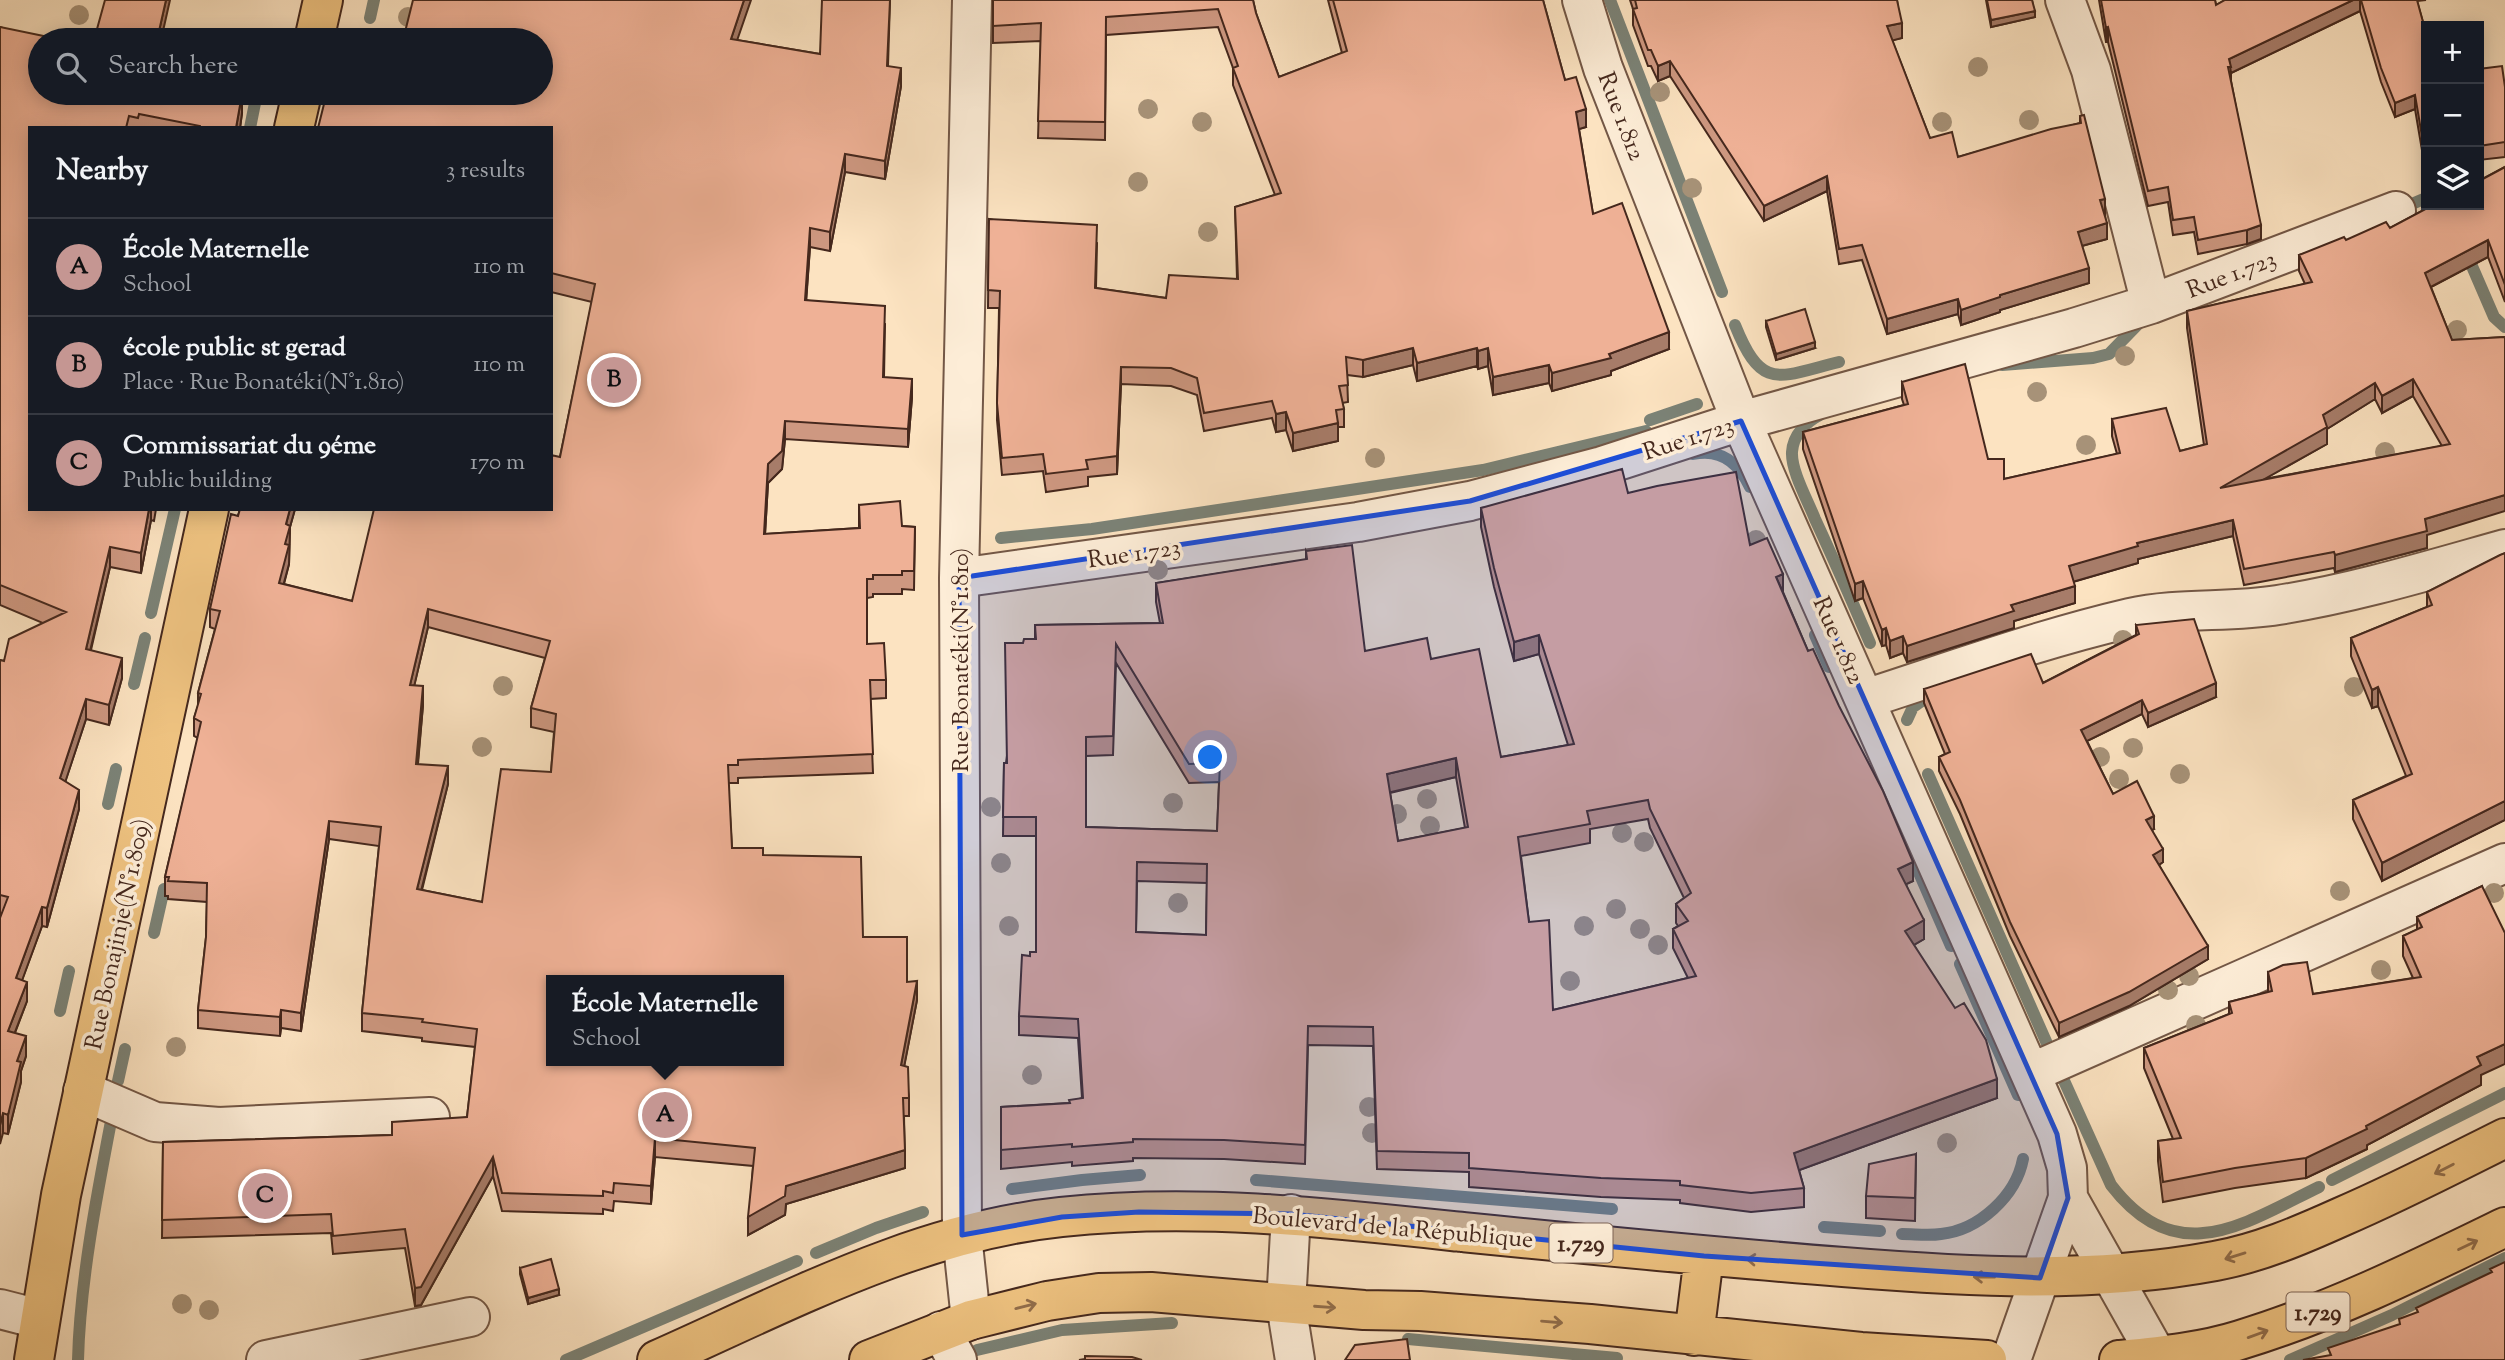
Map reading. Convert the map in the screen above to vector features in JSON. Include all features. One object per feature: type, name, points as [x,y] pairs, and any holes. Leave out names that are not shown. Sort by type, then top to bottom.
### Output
[{"type":"main road","points":[[317,28],[323,0]]},
{"type":"main road","points":[[294,126],[299,105]]},
{"type":"main road","name":"Rue Bonajinje(N°1.809)","points":[[34,1360],[61,1195],[209,511]]},
{"type":"main road","name":"Boulevard de la République","points":[[657,1360],[917,1247],[1004,1225],[1139,1212],[1291,1214],[1704,1256],[1958,1276],[2040,1278],[2113,1275],[2219,1261],[2297,1237],[2389,1196],[2505,1138]]},
{"type":"main road","name":"1.729","points":[[2119,1360],[2159,1358],[2238,1340],[2336,1306],[2505,1227]]},
{"type":"main road","points":[[1695,1336],[1704,1256]]},
{"type":"main road","points":[[869,1360],[956,1337],[1047,1301],[1099,1293],[1151,1292],[1364,1310],[1420,1311],[1590,1324],[1861,1352],[1987,1360]]},
{"type":"street","name":"Rue Bonatéki(N°1.810)","points":[[956,1337],[962,1235],[959,578],[972,0]]},
{"type":"street","name":"Rue 1.812","points":[[1582,0],[1603,68],[1741,421],[2057,1134],[2067,1168],[2068,1198],[2011,1360]]},
{"type":"street","points":[[2065,0],[2091,70],[2151,304]]},
{"type":"street","name":"Rue 1.723","points":[[959,578],[1358,522],[1471,501],[1602,466],[1741,421],[2151,304],[2396,211]]},
{"type":"street","points":[[1865,699],[2033,644],[2132,618],[2186,610],[2274,606],[2362,590],[2505,549]]},
{"type":"street","points":[[2031,1073],[2505,863]]},
{"type":"street","points":[[83,1091],[155,1122],[219,1127],[430,1117]]},
{"type":"street","points":[[2068,1198],[2159,1358]]},
{"type":"street","points":[[1291,1214],[1286,1304],[1294,1360]]},
{"type":"street","points":[[0,1309],[39,1320]]},
{"type":"street","points":[[266,1360],[470,1317]]},
{"type":"highlighted area","points":[[1741,421],[2057,1134],[2068,1198],[2040,1278],[1704,1256],[1291,1214],[1139,1212],[1062,1217],[962,1235],[959,578],[1470,501]]},
{"type":"building","points":[[105,0],[166,0],[160,28],[97,28]]},
{"type":"building","points":[[413,0],[744,0],[731,39],[820,54],[822,0],[890,0],[887,66],[901,68],[885,161],[845,154],[830,232],[810,228],[805,300],[885,306],[883,377],[912,379],[908,429],[785,421],[782,451],[768,464],[764,534],[860,528],[859,505],[900,501],[902,526],[915,527],[914,571],[902,571],[902,575],[873,575],[873,579],[867,579],[867,644],[884,643],[886,680],[870,680],[873,754],[738,760],[738,765],[728,765],[732,848],[763,848],[763,855],[861,857],[863,937],[907,937],[907,982],[917,981],[901,1065],[908,1067],[909,1098],[903,1098],[905,1150],[786,1186],[785,1196],[748,1217],[755,1148],[655,1138],[651,1186],[614,1183],[613,1193],[603,1191],[603,1196],[502,1193],[493,1157],[421,1287],[415,1288],[405,1229],[333,1236],[331,1214],[162,1220],[163,1142],[392,1135],[392,1122],[467,1117],[477,1029],[422,1022],[423,1019],[362,1013],[381,827],[329,821],[301,1013],[281,1010],[280,1017],[198,1010],[206,937],[207,883],[168,881],[169,877],[165,877],[201,722],[194,718],[220,611],[210,609],[231,514],[238,516],[239,511],[289,511],[286,524],[290,526],[285,544],[289,545],[279,583],[352,601],[374,511],[553,511],[553,455],[560,457],[595,284],[553,274],[553,126],[318,126],[324,105],[553,105],[553,28],[406,28]],"holes":[[[428,609],[550,641],[531,708],[556,714],[551,772],[501,769],[482,902],[417,889],[448,766],[416,764],[423,686],[410,685]]]},
{"type":"building","points":[[993,0],[1253,0],[1279,77],[1347,51],[1333,0],[1543,0],[1565,80],[1576,77],[1586,109],[1576,112],[1593,214],[1622,203],[1669,332],[1609,354],[1611,358],[1552,373],[1549,365],[1493,377],[1488,348],[1478,351],[1477,348],[1417,363],[1413,348],[1363,360],[1346,357],[1348,385],[1339,386],[1344,409],[1336,410],[1338,423],[1293,433],[1286,412],[1276,414],[1272,401],[1204,413],[1197,378],[1171,368],[1121,367],[1117,456],[1086,460],[1088,469],[1046,474],[1043,454],[1002,458],[997,403],[1000,291],[988,290],[989,219],[1097,225],[1095,288],[1166,298],[1169,275],[1238,279],[1235,207],[1281,193],[1233,68],[1238,66],[1218,9],[1106,17],[1105,122],[1038,121],[1041,23],[993,26]]},
{"type":"building","points":[[1635,0],[1897,0],[1902,23],[1887,26],[1930,138],[1952,132],[1958,157],[2051,129],[2081,123],[2080,116],[2084,115],[2105,199],[2100,200],[2107,223],[2078,232],[2089,268],[1961,310],[1958,299],[1887,319],[1862,245],[1839,249],[1827,176],[1764,206],[1670,61],[1658,66],[1651,50],[1648,50],[1633,9],[1637,8]]},
{"type":"building","points":[[1987,0],[2032,0],[2035,11],[1991,20]]},
{"type":"building","points":[[2101,0],[2215,0],[2216,5],[2225,0],[2353,0],[2229,59],[2231,67],[2228,67],[2261,225],[2198,240],[2194,217],[2173,220],[2168,187],[2148,191]]},
{"type":"building","points":[[2361,0],[2417,0],[2423,21],[2421,130],[2415,95],[2395,103],[2381,68]]},
{"type":"building","points":[[0,27],[28,33],[28,105],[240,105],[236,126],[200,126],[139,114],[138,118],[129,116],[126,126],[28,126],[28,511],[149,511],[141,553],[110,547],[86,649],[122,658],[109,705],[86,699],[60,778],[79,790],[47,908],[42,907],[16,978],[27,982],[8,1031],[26,1036],[17,1061],[21,1062],[8,1115],[3,1113],[0,1125],[0,918],[8,897],[0,895],[0,660],[4,661],[9,639],[66,612],[0,585]]},
{"type":"building","points":[[2502,66],[2505,87],[2505,142],[2484,145],[2484,84],[2484,68]]},
{"type":"building","points":[[2505,167],[2505,285],[2488,240],[2425,273],[2452,340],[2505,337],[2505,495],[2425,519],[2427,531],[2335,555],[2334,552],[2244,569],[2233,520],[2137,543],[2138,546],[2069,566],[2075,586],[2011,605],[2014,611],[1907,646],[1903,636],[1890,641],[1886,628],[1882,630],[1863,581],[1855,584],[1803,432],[1908,404],[1902,382],[1965,364],[1988,459],[2004,459],[2004,479],[2120,453],[2112,419],[2166,408],[2180,451],[2207,444],[2187,311],[2312,282],[2299,255],[2344,237],[2346,240],[2386,222],[2390,228],[2424,210],[2484,210],[2484,178]],"holes":[[[2413,379],[2450,444],[2220,488],[2327,427],[2323,415],[2375,383],[2382,396]]]},
{"type":"building","points":[[1805,309],[1815,342],[1776,354],[1766,321]]},
{"type":"building","points":[[1622,469],[1628,493],[1736,472],[1750,545],[1767,538],[1783,574],[1776,577],[1808,651],[1813,649],[1883,791],[1913,862],[1898,869],[1924,920],[1905,931],[1955,1008],[1964,1003],[1986,1040],[1997,1079],[1794,1153],[1804,1188],[1751,1193],[1680,1185],[1680,1181],[1469,1168],[1469,1153],[1377,1151],[1373,1027],[1308,1026],[1305,1145],[1224,1140],[1133,1139],[1133,1142],[1001,1150],[1001,1107],[1070,1103],[1069,1100],[1083,1098],[1078,1019],[1019,1016],[1022,955],[1030,956],[1030,952],[1036,952],[1036,817],[1003,817],[1004,763],[1007,763],[1005,643],[1023,643],[1024,639],[1036,639],[1035,625],[1163,623],[1156,583],[1307,559],[1306,551],[1352,545],[1365,651],[1427,638],[1431,659],[1479,649],[1501,757],[1574,744],[1539,635],[1514,642],[1481,508]],"holes":[[[1116,644],[1189,764],[1220,763],[1217,831],[1086,827],[1086,737],[1113,736]],[[1456,758],[1468,827],[1398,841],[1387,774]],[[1648,800],[1691,893],[1676,904],[1688,921],[1673,929],[1696,976],[1553,1010],[1549,920],[1529,922],[1518,837],[1590,824],[1587,811]],[[1137,862],[1207,864],[1206,935],[1136,932]]]},
{"type":"building","points":[[2505,553],[2505,801],[2382,863],[2353,800],[2412,774],[2378,687],[2372,690],[2351,638],[2432,605],[2427,592]]},
{"type":"building","points":[[2194,619],[2216,683],[2148,713],[2142,700],[2081,730],[2113,794],[2137,781],[2154,816],[2146,820],[2163,849],[2153,855],[2208,946],[2129,992],[2059,1023],[2010,922],[1960,800],[1939,757],[1950,752],[1924,689],[2031,654],[2043,683],[2139,634],[2136,625]]},
{"type":"building","points":[[2482,886],[2505,933],[2505,1044],[2477,1057],[2481,1065],[2366,1126],[2367,1129],[2306,1158],[2163,1182],[2158,1141],[2181,1138],[2144,1048],[2232,1013],[2229,1002],[2272,991],[2268,972],[2283,965],[2307,962],[2313,994],[2421,977],[2403,936],[2422,927],[2417,917]]},
{"type":"building","points":[[1916,1154],[1915,1198],[1866,1196],[1869,1164]]},
{"type":"building","points":[[551,1259],[559,1289],[528,1298],[520,1268]]},
{"type":"building","points":[[2505,1262],[2505,1360],[2303,1360],[2331,1355],[2328,1348],[2400,1324],[2399,1319],[2418,1312],[2416,1308],[2492,1272],[2490,1269]]},
{"type":"building","points":[[1407,1339],[1410,1360],[1345,1360],[1355,1345]]},
{"type":"building","points":[[1085,1356],[1132,1357],[1142,1360],[1079,1360],[1085,1359]]},
{"type":"waterway","points":[[370,18],[374,0]]},
{"type":"waterway","points":[[1610,0],[1722,292]]},
{"type":"waterway","points":[[250,126],[255,105]]},
{"type":"waterway","points":[[2400,209],[2421,200]]},
{"type":"waterway","points":[[2465,250],[2494,317],[2505,327]]},
{"type":"waterway","points":[[2002,365],[2093,358],[2109,354],[2144,318]]},
{"type":"waterway","points":[[1735,325],[1754,361],[1774,374],[1786,375],[1839,362]]},
{"type":"waterway","points":[[1650,420],[1697,404]]},
{"type":"waterway","points":[[1820,415],[1805,425],[1798,435],[1793,446],[1792,460],[1804,495],[1870,643]]},
{"type":"waterway","points":[[1001,538],[1092,529],[1483,470],[1646,431]]},
{"type":"waterway","points":[[1693,454],[1712,453],[1728,459],[1746,478],[1750,487]]},
{"type":"waterway","points":[[151,613],[175,511]]},
{"type":"waterway","points":[[1815,635],[1829,667]]},
{"type":"waterway","points":[[134,684],[145,638]]},
{"type":"waterway","points":[[1907,720],[1913,707],[1933,693]]},
{"type":"waterway","points":[[108,804],[116,769]]},
{"type":"waterway","points":[[1928,774],[2052,1055]]},
{"type":"waterway","points":[[1890,806],[1951,946]]},
{"type":"waterway","points":[[154,933],[164,889]]},
{"type":"waterway","points":[[1960,964],[2018,1095]]},
{"type":"waterway","points":[[60,1011],[69,971]]},
{"type":"waterway","points":[[118,1081],[125,1049]]},
{"type":"waterway","points":[[2061,1074],[2111,1185],[2136,1211],[2161,1227],[2186,1233],[2211,1232],[2264,1214],[2319,1187]]},
{"type":"waterway","points":[[2332,1180],[2505,1093]]},
{"type":"waterway","points":[[78,1360],[86,1267],[113,1111]]},
{"type":"waterway","points":[[1902,1234],[1941,1234],[1969,1226],[1982,1218],[1994,1209],[2013,1186],[2023,1159]]},
{"type":"waterway","points":[[1012,1189],[1140,1175]]},
{"type":"waterway","points":[[1256,1180],[1612,1209]]},
{"type":"waterway","points":[[816,1253],[923,1212]]},
{"type":"waterway","points":[[1824,1227],[1880,1231]]},
{"type":"waterway","points":[[2290,1360],[2392,1315],[2505,1258]]},
{"type":"waterway","points":[[566,1360],[797,1261]]},
{"type":"waterway","points":[[977,1350],[1062,1330],[1172,1323]]},
{"type":"waterway","points":[[1408,1339],[1617,1358]]},
{"type":"place","name":"école public st gerad","points":[[614,380]]},
{"type":"place","name":"École Maternelle","points":[[665,1115]]},
{"type":"place","name":"Commissariat du 9éme","points":[[265,1196]]}]
